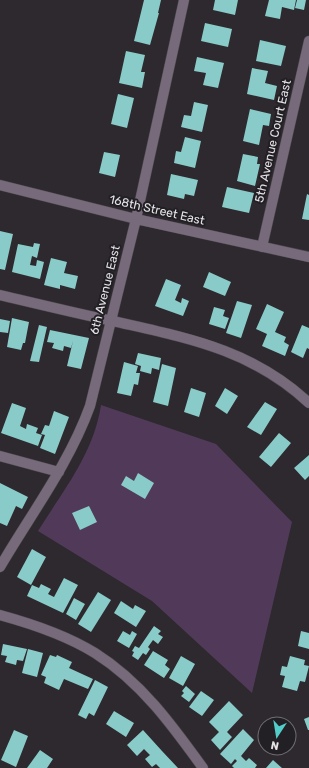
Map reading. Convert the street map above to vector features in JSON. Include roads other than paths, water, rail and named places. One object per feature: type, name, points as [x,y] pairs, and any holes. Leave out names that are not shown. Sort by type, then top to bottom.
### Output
[{"type":"street","name":"6th Avenue East","points":[[0,567],[59,472],[81,430],[90,406],[136,219],[184,0]]},
{"type":"street","name":"5th Avenue Court East","points":[[262,247],[309,41]]},
{"type":"street","name":"168th Street East","points":[[0,185],[136,219],[309,257]]},
{"type":"street","points":[[0,295],[179,336],[220,348],[255,363],[309,403]]},
{"type":"street","points":[[0,456],[59,472]]},
{"type":"street","points":[[0,615],[57,634],[97,654],[137,686],[172,725],[203,768]]}]
